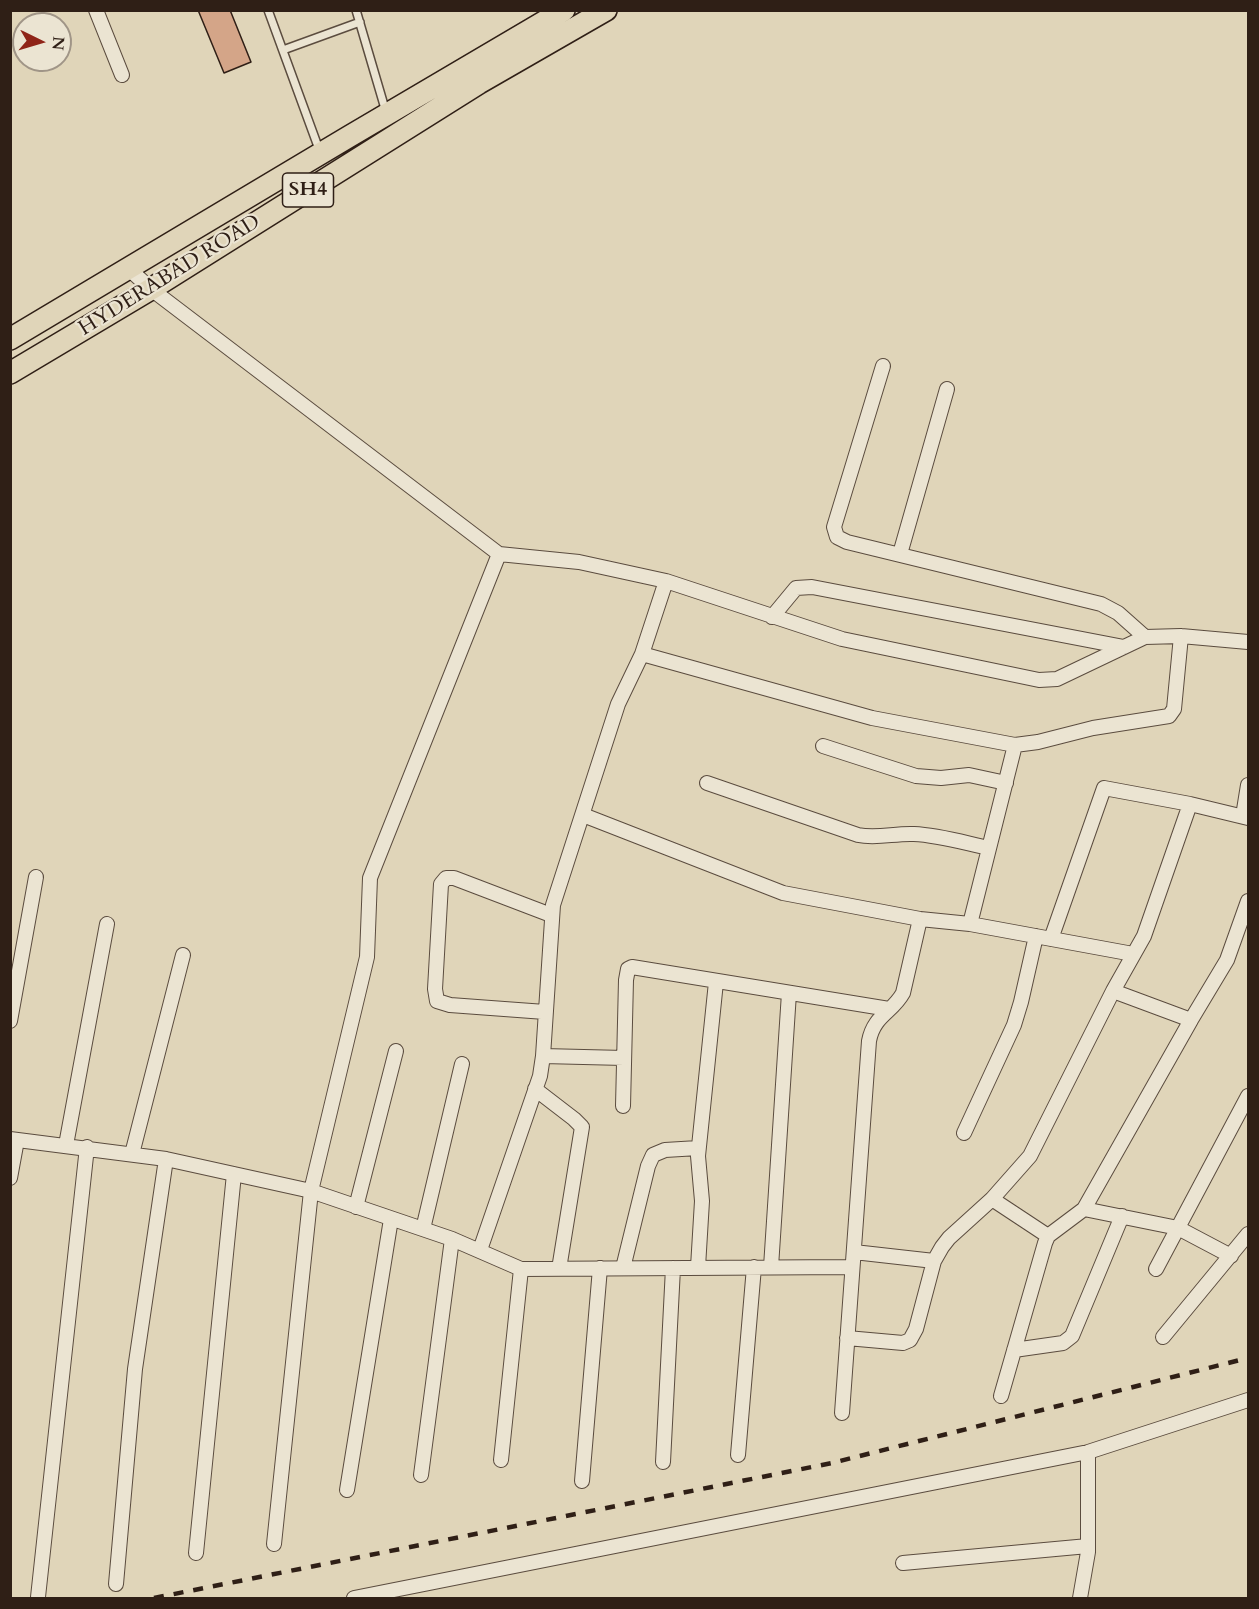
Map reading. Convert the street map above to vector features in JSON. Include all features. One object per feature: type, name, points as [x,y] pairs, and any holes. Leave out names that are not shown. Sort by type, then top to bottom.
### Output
[{"type":"main road","name":"HYDERABAD ROAD","points":[[16,332],[129,268],[564,10]]},
{"type":"main road","name":"HYDERABAD ROAD","points":[[10,373],[151,289],[478,83],[606,10]]},
{"type":"street","points":[[96,10],[122,75]]},
{"type":"street","points":[[129,268],[151,289],[499,555],[579,562],[666,581],[842,639],[1039,680],[1057,679],[1145,637],[1181,636],[1248,642]]},
{"type":"street","points":[[883,366],[834,527],[835,533],[843,541],[1101,604],[1118,613],[1145,637]]},
{"type":"street","points":[[900,554],[947,389]]},
{"type":"street","points":[[274,1544],[311,1191],[367,957],[370,878],[499,555]]},
{"type":"street","points":[[480,1250],[535,1089],[543,1056],[551,915],[556,894],[584,815],[618,704],[642,654],[666,581]]},
{"type":"street","points":[[772,617],[796,588],[813,586],[1124,647]]},
{"type":"street","points":[[642,654],[872,718],[1015,745],[1038,742],[1093,728],[1169,716],[1174,709],[1181,636]]},
{"type":"street","points":[[970,924],[1015,745]]},
{"type":"street","points":[[823,746],[916,776],[941,778],[969,775],[1006,783]]},
{"type":"street","points":[[707,783],[869,838],[902,834],[928,835],[989,848]]},
{"type":"street","points":[[1051,939],[1104,788],[1246,817],[1248,785]]},
{"type":"street","points":[[847,1338],[903,1342],[910,1340],[916,1329],[934,1261],[949,1238],[992,1199],[1030,1156],[1113,991],[1144,936],[1190,804]]},
{"type":"street","points":[[584,815],[783,893],[920,919],[970,924],[1133,954]]},
{"type":"street","points":[[10,1021],[36,877]]},
{"type":"street","points":[[545,1012],[450,1005],[437,1001],[435,989],[441,884],[446,878],[454,878],[551,915]]},
{"type":"street","points":[[1001,1396],[1042,1250],[1048,1236],[1084,1209],[1227,960],[1248,901]]},
{"type":"street","points":[[842,1413],[869,1041],[874,1024],[903,993],[920,919]]},
{"type":"street","points":[[66,1145],[107,924]]},
{"type":"street","points":[[964,1133],[1014,1025],[1036,936]]},
{"type":"street","points":[[132,1154],[183,955]]},
{"type":"street","points":[[623,1106],[628,969],[637,966],[716,982],[889,1009]]},
{"type":"street","points":[[698,1267],[702,1201],[698,1161],[716,982]]},
{"type":"street","points":[[1113,991],[1191,1020]]},
{"type":"street","points":[[771,1268],[789,993]]},
{"type":"street","points":[[356,1207],[396,1051]]},
{"type":"street","points":[[543,1056],[624,1058]]},
{"type":"street","points":[[423,1229],[462,1064]]},
{"type":"street","points":[[535,1089],[582,1127],[559,1269]]},
{"type":"street","points":[[1156,1269],[1248,1096]]},
{"type":"street","points":[[10,1178],[14,1139],[166,1159],[311,1191],[452,1239],[521,1269],[852,1267]]},
{"type":"street","points":[[38,1597],[87,1148]]},
{"type":"street","points":[[623,1268],[648,1166],[653,1155],[665,1150],[699,1148]]},
{"type":"street","points":[[116,1584],[135,1369],[166,1159]]},
{"type":"street","points":[[196,1553],[234,1174]]},
{"type":"street","points":[[992,1199],[1048,1236]]},
{"type":"street","points":[[1084,1209],[1178,1228],[1231,1256]]},
{"type":"street","points":[[1014,1350],[1063,1343],[1072,1336],[1122,1216]]},
{"type":"street","points":[[347,1490],[391,1219]]},
{"type":"street","points":[[1163,1337],[1248,1234]]},
{"type":"street","points":[[421,1474],[452,1239]]},
{"type":"street","points":[[854,1252],[934,1261]]},
{"type":"street","points":[[738,1455],[754,1267]]},
{"type":"street","points":[[582,1481],[600,1268]]},
{"type":"street","points":[[663,1462],[673,1268]]},
{"type":"street","points":[[501,1460],[521,1269]]},
{"type":"street","points":[[354,1599],[386,1595],[1088,1452],[1248,1400]]},
{"type":"street","points":[[1080,1599],[1088,1546],[1088,1452]]},
{"type":"street","points":[[903,1563],[1088,1546]]},
{"type":"lane","points":[[268,10],[321,153]]},
{"type":"lane","points":[[356,10],[387,114]]},
{"type":"lane","points":[[283,50],[360,22]]},
{"type":"building","points":[[198,10],[230,10],[251,62],[224,73]]},
{"type":"railway","points":[[154,1598],[832,1463],[1248,1358]]}]
